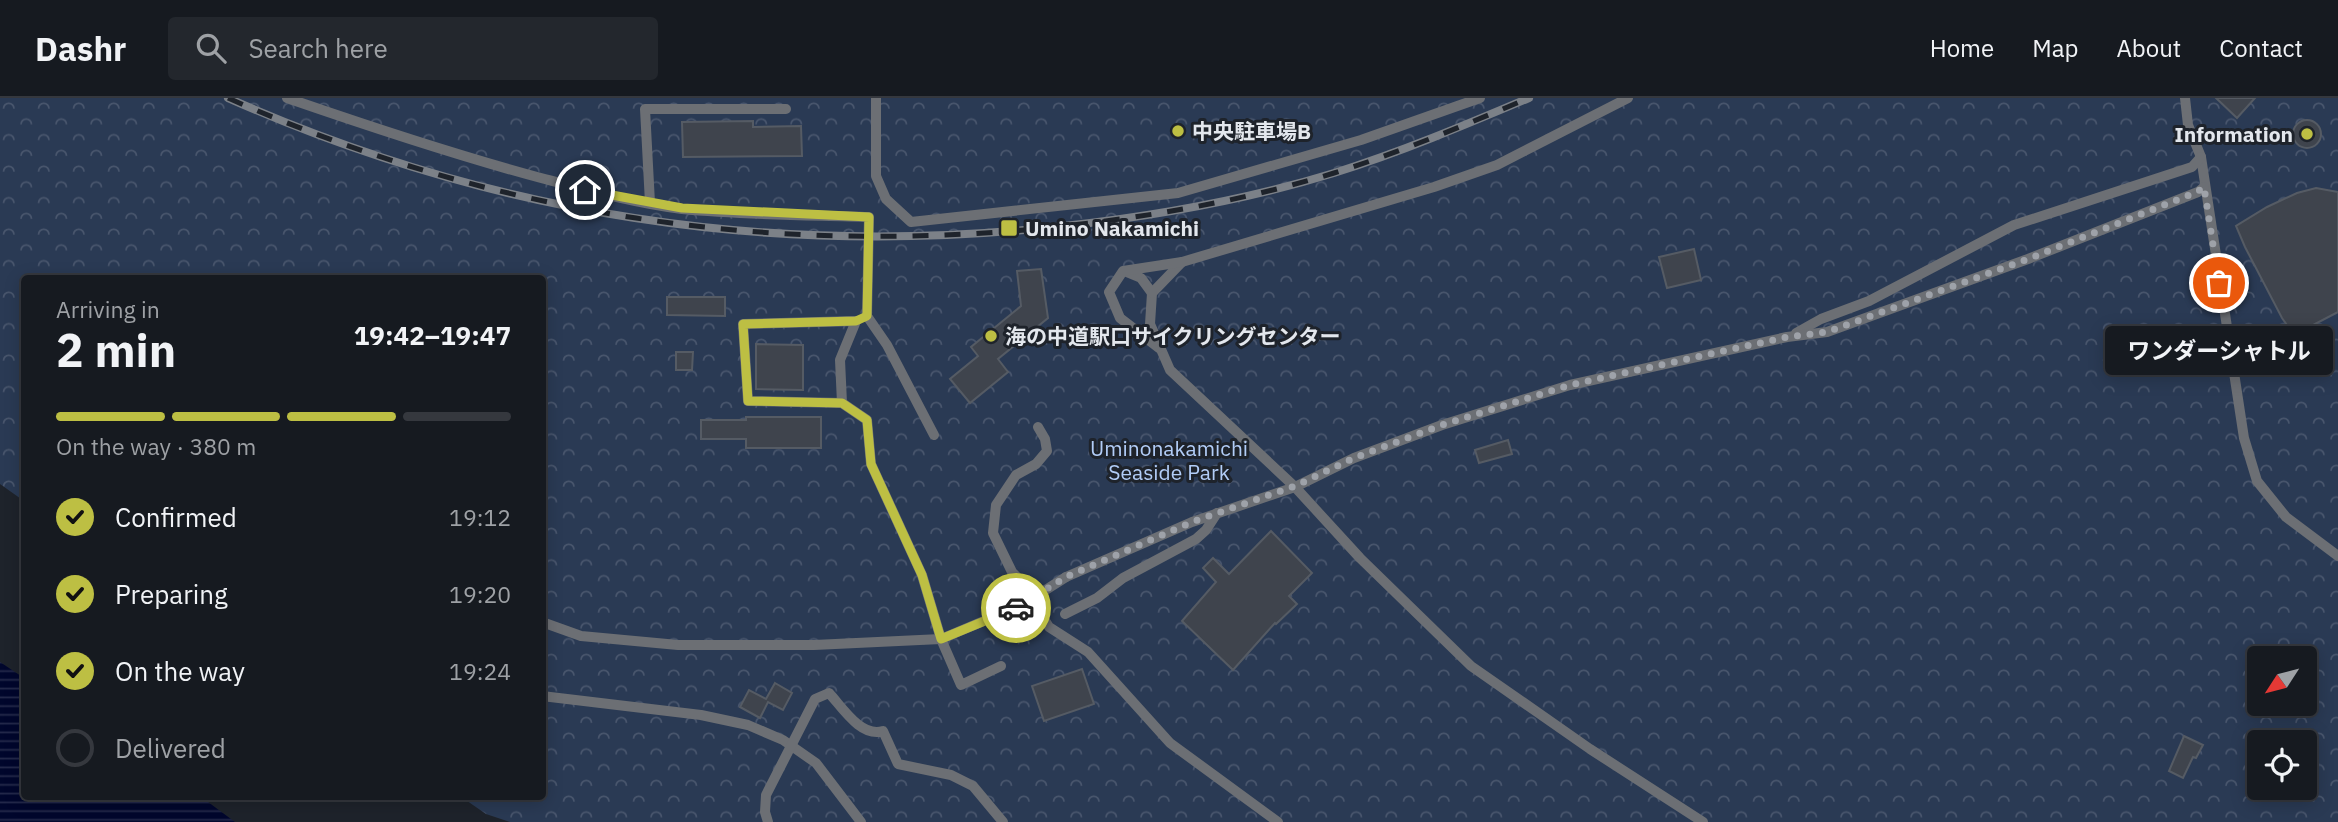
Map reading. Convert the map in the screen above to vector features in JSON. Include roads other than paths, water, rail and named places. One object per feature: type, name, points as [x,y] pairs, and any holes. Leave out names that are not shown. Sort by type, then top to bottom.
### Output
[{"type":"lane","points":[[287,98],[461,157],[585,190],[650,204],[738,212],[869,217],[867,316],[887,345],[934,435]]},
{"type":"lane","points":[[876,98],[876,176],[886,199],[911,222],[1178,193],[1361,140],[1480,98]]},
{"type":"lane","points":[[1159,348],[1120,318],[1109,292],[1123,271],[1182,262],[1434,187],[1497,165],[1628,98]]},
{"type":"lane","points":[[2185,98],[2188,125],[2201,157],[2244,438],[2257,481],[2286,517],[2338,556]]},
{"type":"lane","points":[[650,204],[645,109],[786,108]]},
{"type":"lane","points":[[1787,337],[1821,319],[1869,301],[2014,225],[2192,167],[2201,157]]},
{"type":"lane","points":[[546,623],[581,636],[678,645],[814,645],[941,639],[1022,606],[1066,577],[1217,513],[1295,486],[1354,458],[1442,425],[1570,385],[1787,337],[1827,332],[2028,259],[2204,187]]},
{"type":"lane","points":[[1182,262],[1153,293],[1150,324],[1170,370],[1295,486],[1386,584],[1471,666],[1590,749],[1703,822]]},
{"type":"lane","points":[[1123,271],[1141,278],[1153,293]]},
{"type":"lane","points":[[867,316],[856,321],[743,324],[748,401],[842,403],[867,420],[871,464],[922,575],[941,639],[961,685],[1001,666]]},
{"type":"lane","points":[[842,403],[840,359],[856,321]]},
{"type":"lane","points":[[1038,427],[1045,439],[1047,451],[1036,464],[1016,475],[996,505],[993,533],[1012,572],[1021,581],[1049,627],[1088,652],[1170,743],[1278,822]]},
{"type":"lane","points":[[1065,614],[1097,598],[1123,578],[1196,538],[1206,530],[1217,513]]},
{"type":"lane","points":[[768,822],[765,811],[766,795],[815,699],[829,693],[860,727],[876,733],[883,731],[898,764],[951,775],[973,786],[1003,822]]},
{"type":"lane","points":[[546,696],[701,715],[748,725],[792,746],[816,763],[861,822]]},
{"type":"railway","points":[[228,98],[328,139],[430,172],[533,199],[637,218],[743,231],[849,236],[956,235],[1064,226],[1200,206],[1301,183],[1359,165],[1529,98]]},
{"type":"place","name":"中央駐車場B","points":[[1178,131]]},
{"type":"place","name":"Information","points":[[2307,134]]},
{"type":"place","name":"Umino Nakamichi","points":[[1009,228]]},
{"type":"place","name":"ワンダーシャトル","points":[[2219,283]]},
{"type":"place","name":"海の中道駅口サイクリングセンター","points":[[991,336]]},
{"type":"park label","name":"Uminonakamichi Seaside Park","points":[[1169,460]]}]
